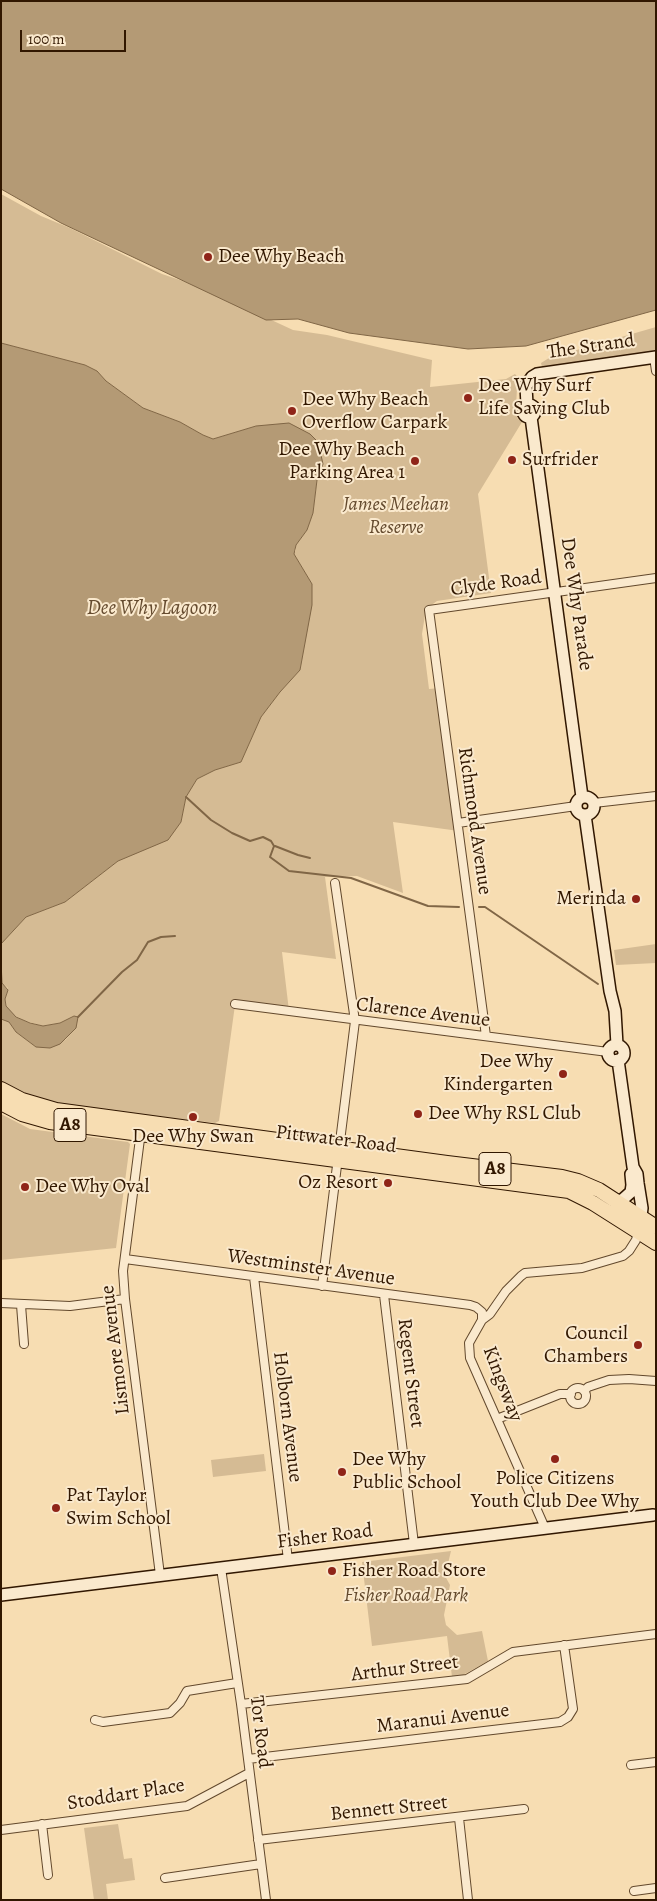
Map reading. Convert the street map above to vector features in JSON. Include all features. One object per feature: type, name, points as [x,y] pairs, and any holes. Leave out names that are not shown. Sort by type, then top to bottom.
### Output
[{"type":"highway","name":"Pittwater Road","points":[[2,1097],[22,1100],[48,1109],[142,1128],[339,1154],[569,1191],[594,1202],[656,1243]]},
{"type":"highway","name":"Pittwater Road","points":[[339,1154],[447,1163],[562,1177],[578,1181],[599,1190],[656,1227]]},
{"type":"main road","name":"The Strand","points":[[527,405],[526,386],[532,377],[537,374],[655,357]]},
{"type":"main road","name":"Dee Why Parade","points":[[527,405],[532,406],[534,409],[531,417],[582,791],[579,802]]},
{"type":"main road","points":[[590,798],[594,803],[591,812],[585,815],[578,811],[579,802],[590,798]]},
{"type":"main road","points":[[585,815],[609,983],[615,1011],[613,1049],[621,1048],[623,1052],[622,1057],[618,1060],[633,1167],[637,1174],[642,1208],[638,1232]]},
{"type":"main road","points":[[615,1201],[622,1200],[631,1192],[633,1167]]},
{"type":"main road","name":"Fisher Road","points":[[1,1595],[655,1514]]},
{"type":"street","points":[[655,357],[656,371]]},
{"type":"street","name":"Clyde Road","points":[[429,610],[656,578]]},
{"type":"street","name":"Richmond Avenue","points":[[429,610],[486,1036]]},
{"type":"street","points":[[594,803],[656,796]]},
{"type":"street","points":[[458,823],[579,802]]},
{"type":"street","points":[[322,1286],[355,1021],[334,883]]},
{"type":"street","name":"Clarence Avenue","points":[[235,1004],[355,1021],[613,1049]]},
{"type":"street","name":"Lismore Avenue","points":[[142,1128],[123,1271],[160,1575]]},
{"type":"street","name":"Kingsway","points":[[545,1528],[469,1353],[469,1343],[482,1320],[490,1314],[506,1290],[521,1276],[526,1273],[582,1268],[623,1256],[629,1251],[636,1240],[638,1232]]},
{"type":"street","name":"Westminster Avenue","points":[[125,1259],[254,1278],[470,1305],[482,1312],[482,1320]]},
{"type":"street","name":"Holborn Avenue","points":[[254,1278],[288,1560]]},
{"type":"street","name":"Regent Street","points":[[384,1295],[414,1544]]},
{"type":"street","points":[[1,1303],[70,1306],[125,1299]]},
{"type":"street","points":[[20,1305],[24,1344]]},
{"type":"street","points":[[584,1391],[588,1387],[608,1380],[656,1381]]},
{"type":"street","points":[[497,1419],[560,1394],[570,1394],[575,1389],[580,1388],[584,1391],[586,1397],[580,1404],[572,1400],[570,1394]]},
{"type":"street","name":"Tor Road","points":[[221,1568],[241,1704],[266,1900]]},
{"type":"street","name":"Arthur Street","points":[[241,1704],[467,1679],[513,1652],[656,1634]]},
{"type":"street","name":"Maranui Avenue","points":[[248,1760],[560,1722],[568,1717],[572,1709],[564,1645]]},
{"type":"street","points":[[95,1720],[103,1722],[170,1713],[188,1691],[237,1684]]},
{"type":"street","points":[[631,1765],[656,1762]]},
{"type":"street","name":"Stoddart Place","points":[[1,1830],[187,1806],[249,1773]]},
{"type":"street","name":"Bennett Street","points":[[258,1840],[524,1809]]},
{"type":"street","points":[[458,1818],[468,1900]]},
{"type":"street","points":[[42,1824],[48,1875]]},
{"type":"street","points":[[165,1878],[261,1864]]},
{"type":"street","points":[[634,1891],[656,1888]]},
{"type":"green space","name":"James Meehan Reserve","points":[[1,194],[41,216],[70,228],[162,274],[198,286],[293,330],[327,335],[432,360],[430,387],[506,379],[515,374],[521,381],[517,388],[516,408],[517,418],[522,422],[478,494],[491,593],[437,601],[426,609],[422,634],[429,689],[440,688],[459,831],[393,822],[403,893],[357,876],[325,877],[336,959],[282,952],[289,1011],[235,1005],[219,1121],[215,1123],[62,1105],[38,1099],[1,1082],[1,1019],[9,1022],[16,1032],[36,1047],[65,1040],[76,1028],[74,1016],[60,1023],[43,1026],[22,1020],[9,1012],[5,999],[8,988],[2,983],[1,944],[26,917],[65,902],[118,861],[171,835],[181,822],[186,797],[197,779],[215,770],[241,762],[261,717],[300,670],[312,584],[294,554],[296,545],[307,530],[313,513],[317,480],[323,464],[256,426],[213,439],[180,422],[143,408],[106,381],[97,371],[85,365],[1,343]]},
{"type":"green space","points":[[656,327],[656,351],[542,367],[541,363],[549,358]]},
{"type":"green space","points":[[656,944],[656,963],[616,965],[614,950]]},
{"type":"green space","points":[[1,1114],[30,1129],[128,1142],[130,1144],[116,1248],[1,1260]]},
{"type":"green space","points":[[264,1454],[266,1471],[213,1477],[211,1460]]},
{"type":"green space","name":"Fisher Road Park","points":[[451,1551],[445,1576],[450,1585],[444,1615],[446,1625],[457,1635],[482,1631],[488,1661],[463,1675],[452,1677],[447,1636],[372,1646],[362,1562]]},
{"type":"green space","points":[[118,1824],[124,1859],[132,1858],[135,1880],[106,1884],[108,1900],[94,1900],[84,1828]]},
{"type":"water","points":[[1,1],[656,1],[656,310],[526,346],[468,349],[349,333],[298,319],[266,320],[61,223],[1,189]]},
{"type":"water","name":"Dee Why Lagoon","points":[[1,343],[85,365],[97,371],[106,381],[143,408],[180,422],[213,439],[256,426],[289,423],[310,434],[318,442],[323,464],[317,480],[313,513],[307,530],[296,545],[294,554],[312,584],[312,605],[300,670],[261,717],[241,762],[215,770],[197,779],[186,797],[181,822],[168,840],[118,861],[65,902],[26,917],[1,944]]},
{"type":"water","points":[[1,961],[2,983],[8,990],[5,999],[6,1006],[16,1017],[43,1026],[60,1023],[74,1016],[78,1017],[76,1028],[60,1044],[50,1048],[36,1047],[16,1032],[9,1022],[1,1019]]},
{"type":"waterway","points":[[186,797],[211,820],[232,833],[250,841],[263,837],[271,841],[274,846],[270,857],[289,871],[351,878],[428,906],[459,907]]},
{"type":"waterway","points":[[275,846],[310,858]]},
{"type":"waterway","points":[[479,907],[485,907],[598,984]]},
{"type":"waterway","points":[[78,1017],[122,972],[137,960],[148,942],[161,937],[175,936]]},
{"type":"place","name":"Dee Why Beach","points":[[208,257]]},
{"type":"place","name":"Dee Why Surf Life Saving Club","points":[[468,398]]},
{"type":"place","name":"Dee Why Beach Overflow Carpark","points":[[292,411]]},
{"type":"place","name":"Surfrider","points":[[512,460]]},
{"type":"place","name":"Dee Why Beach Parking Area 1","points":[[415,461]]},
{"type":"place","name":"Merinda","points":[[636,899]]},
{"type":"place","name":"Dee Why Kindergarten","points":[[563,1074]]},
{"type":"place","name":"Dee Why RSL Club","points":[[418,1114]]},
{"type":"place","name":"Dee Why Swan","points":[[193,1117]]},
{"type":"place","name":"Oz Resort","points":[[388,1183]]},
{"type":"place","name":"Dee Why Oval","points":[[25,1187]]},
{"type":"place","name":"Council Chambers","points":[[638,1345]]},
{"type":"place","name":"Police Citizens Youth Club Dee Why","points":[[555,1459]]},
{"type":"place","name":"Dee Why Public School","points":[[342,1472]]},
{"type":"place","name":"Pat Taylor Swim School","points":[[56,1508]]},
{"type":"place","name":"Fisher Road Store","points":[[332,1571]]}]
